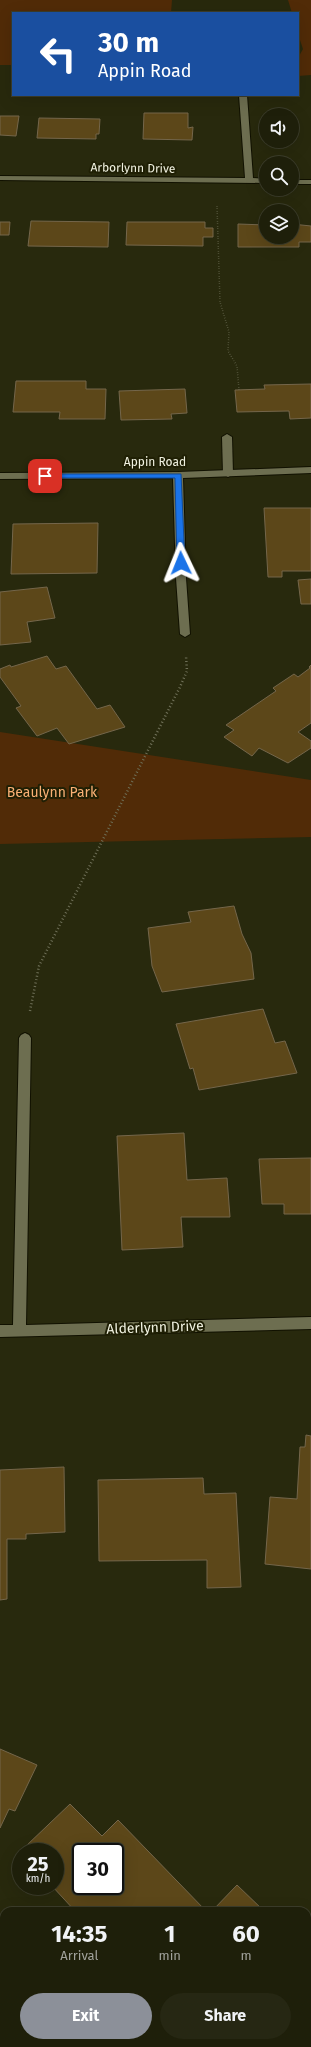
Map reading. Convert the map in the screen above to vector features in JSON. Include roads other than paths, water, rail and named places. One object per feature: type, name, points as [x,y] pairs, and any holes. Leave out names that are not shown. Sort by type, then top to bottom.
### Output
[{"type":"street","points":[[243,96],[249,181]]},
{"type":"street","name":"Arborlynn Drive","points":[[0,178],[259,181]]},
{"type":"street","points":[[299,182],[311,182]]},
{"type":"street","points":[[227,437],[228,474]]},
{"type":"street","name":"Appin Road","points":[[0,476],[178,475],[311,470]]},
{"type":"street","points":[[178,475],[181,578],[185,634]]},
{"type":"street","points":[[19,1331],[21,1302],[25,1038]]},
{"type":"street","name":"Alderlynn Drive","points":[[0,1331],[311,1323]]},
{"type":"park label","name":"Beaulynn Park","points":[[52,792]]}]
